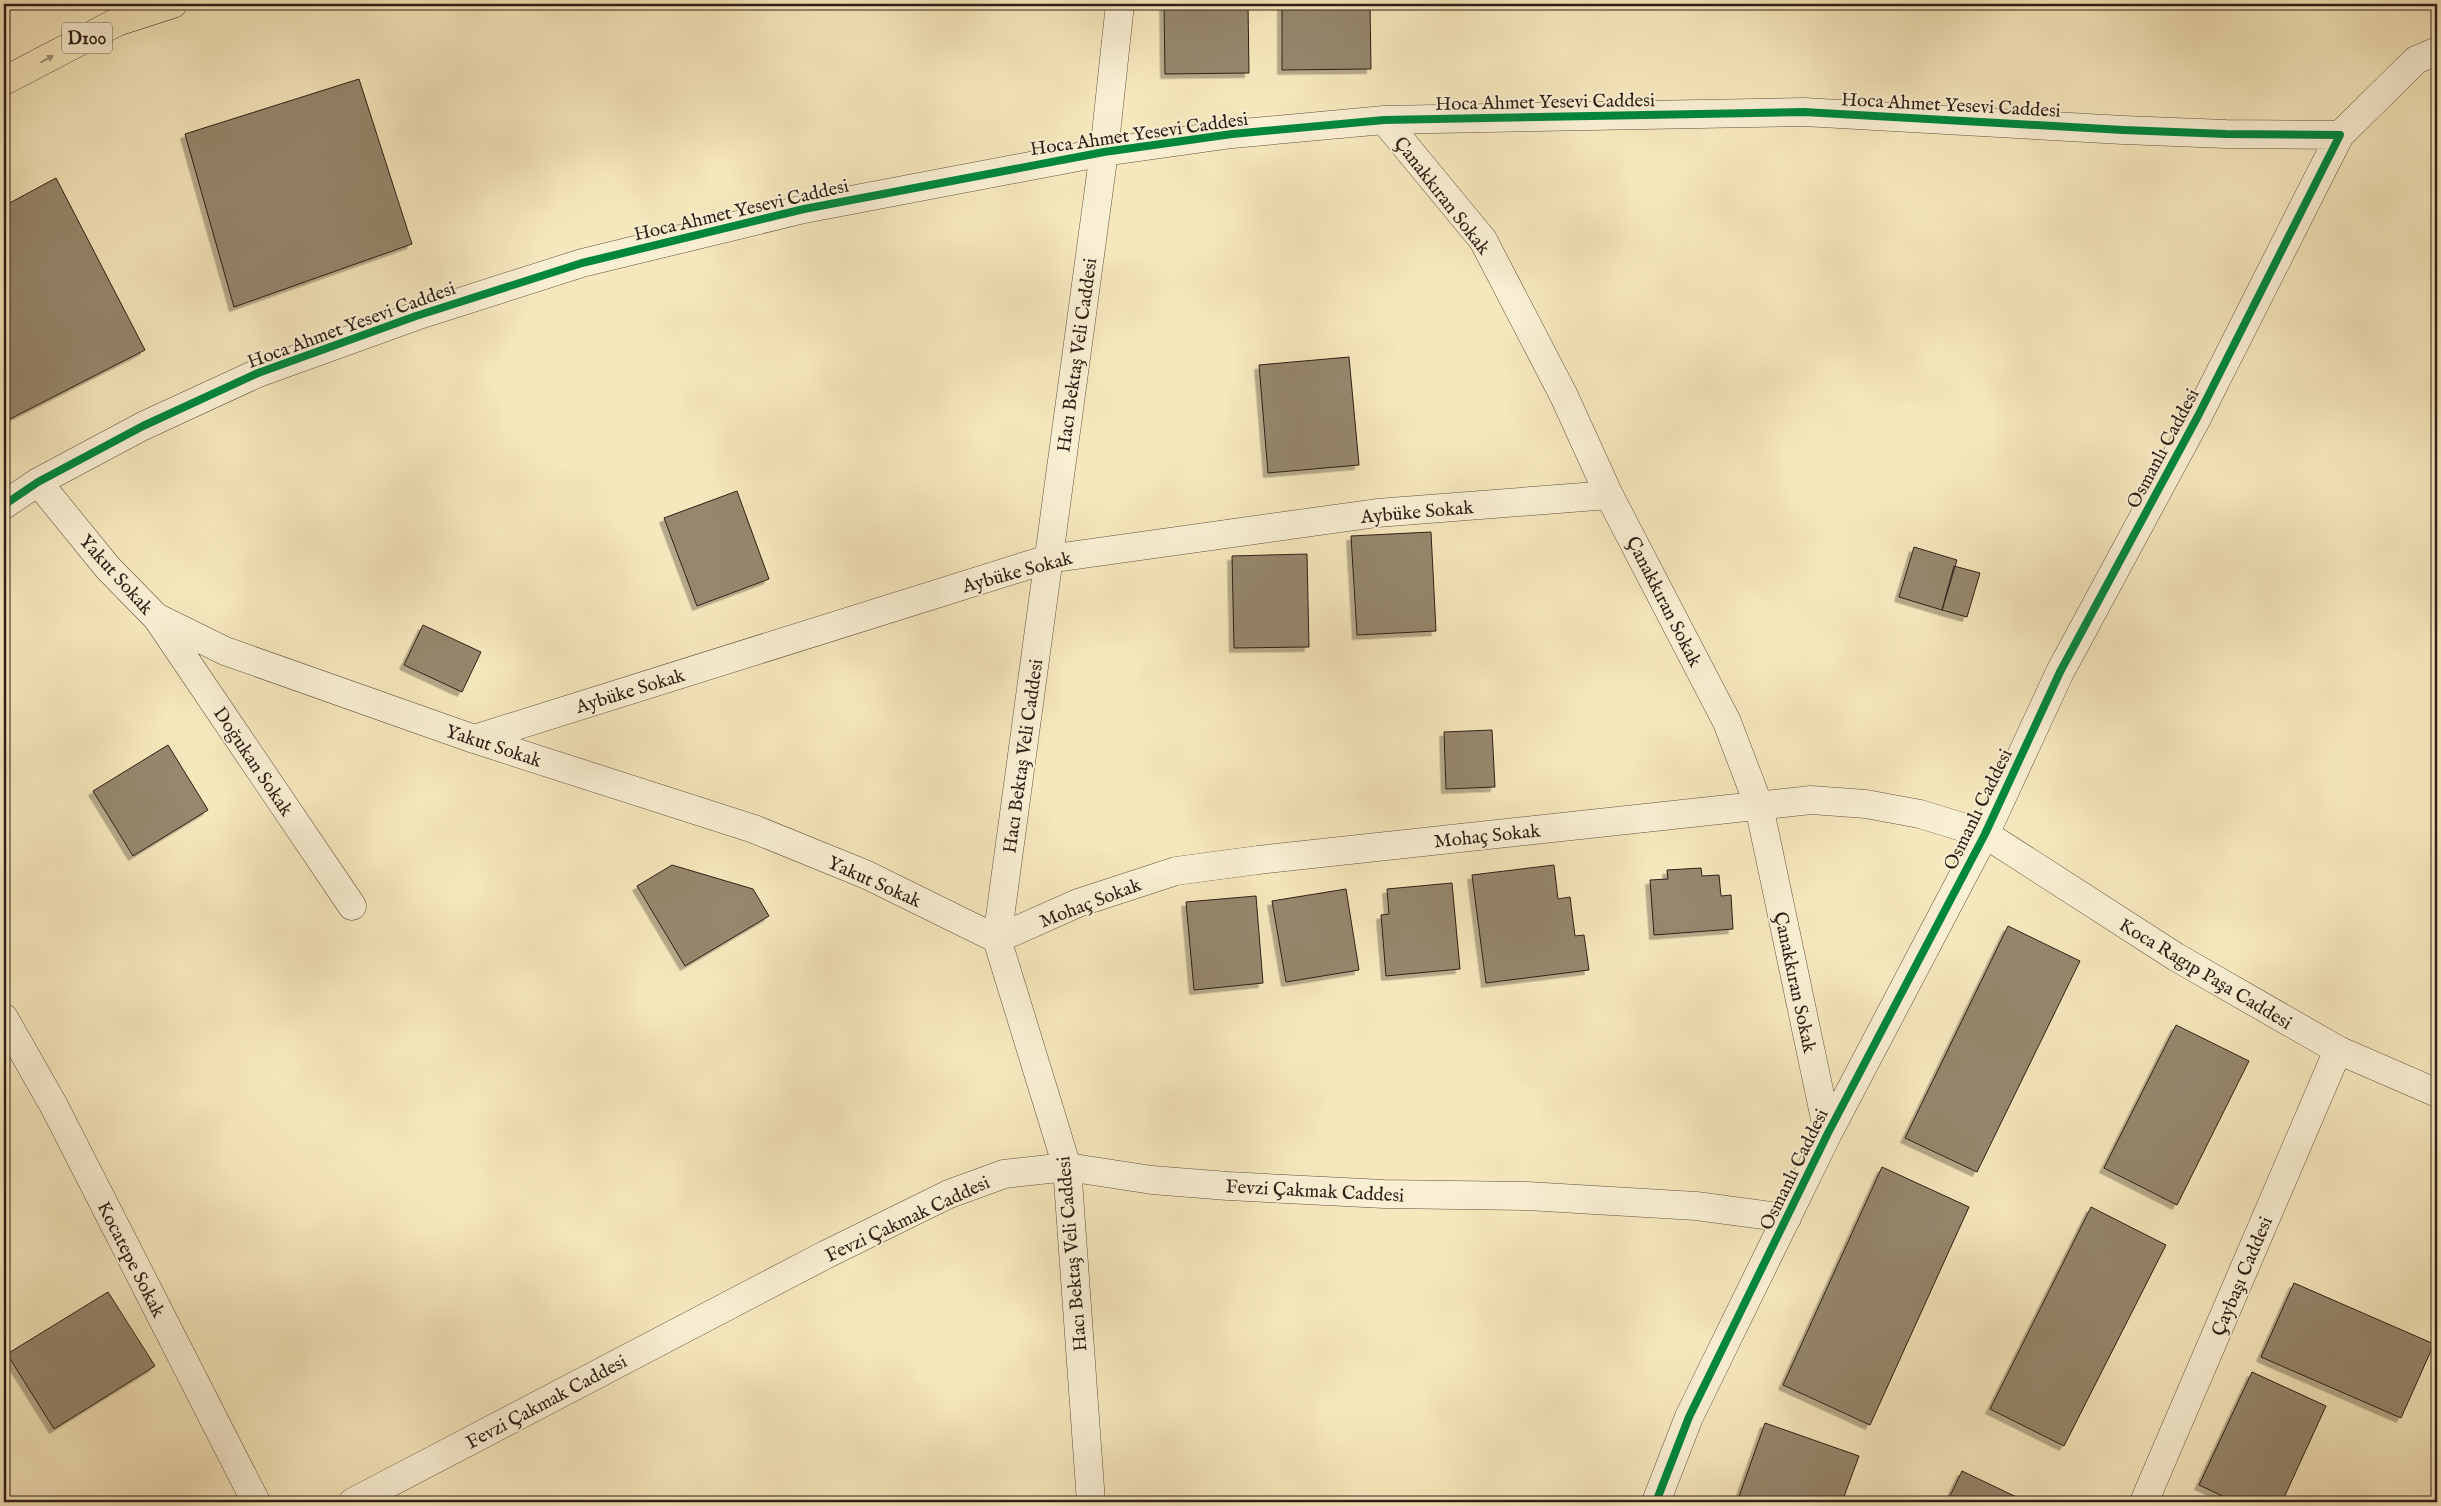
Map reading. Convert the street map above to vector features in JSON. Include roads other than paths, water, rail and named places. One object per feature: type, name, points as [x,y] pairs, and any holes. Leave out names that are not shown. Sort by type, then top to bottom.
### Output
[{"type":"highway","name":"D100","points":[[4,81],[116,22],[174,4]]},
{"type":"street","name":"Hacı Bektaş Veli Caddesi","points":[[1091,1502],[1067,1167],[997,939],[1104,152],[1120,4]]},
{"type":"street","name":"Osmanlı Caddesi","points":[[1656,1502],[1689,1417],[1828,1133],[1985,834],[2060,672],[2198,416],[2340,135],[2416,60],[2437,51]]},
{"type":"street","name":"Hoca Ahmet Yesevi Caddesi","points":[[4,505],[38,482],[143,426],[258,373],[416,316],[582,263],[804,209],[1104,152],[1232,134],[1384,120],[1804,112],[2123,130],[2340,135]]},
{"type":"street","name":"Çanakkıran Sokak","points":[[1384,120],[1483,240],[1564,396],[1609,494],[1727,722],[1759,806],[1828,1133]]},
{"type":"street","name":"Yakut Sokak","points":[[38,482],[108,568],[156,617],[225,651],[474,739],[754,829],[867,875],[997,939]]},
{"type":"street","name":"Aybüke Sokak","points":[[474,739],[1048,559],[1378,514],[1609,494]]},
{"type":"street","name":"Doğukan Sokak","points":[[156,617],[352,906]]},
{"type":"street","name":"Mohaç Sokak","points":[[997,939],[1078,903],[1176,871],[1268,859],[1811,800],[1866,804],[1920,814],[1985,834]]},
{"type":"street","name":"Koca Ragıp Paşa Caddesi","points":[[1985,834],[2176,957],[2338,1050],[2437,1093]]},
{"type":"street","name":"Kocatepe Sokak","points":[[4,1018],[54,1106],[256,1502]]},
{"type":"street","name":"Çaybaşı Caddesi","points":[[2144,1502],[2338,1050]]},
{"type":"street","name":"Fevzi Çakmak Caddesi","points":[[353,1502],[816,1260],[949,1194],[1004,1174],[1067,1167],[1152,1180],[1219,1185],[1696,1206],[1787,1218]]}]
